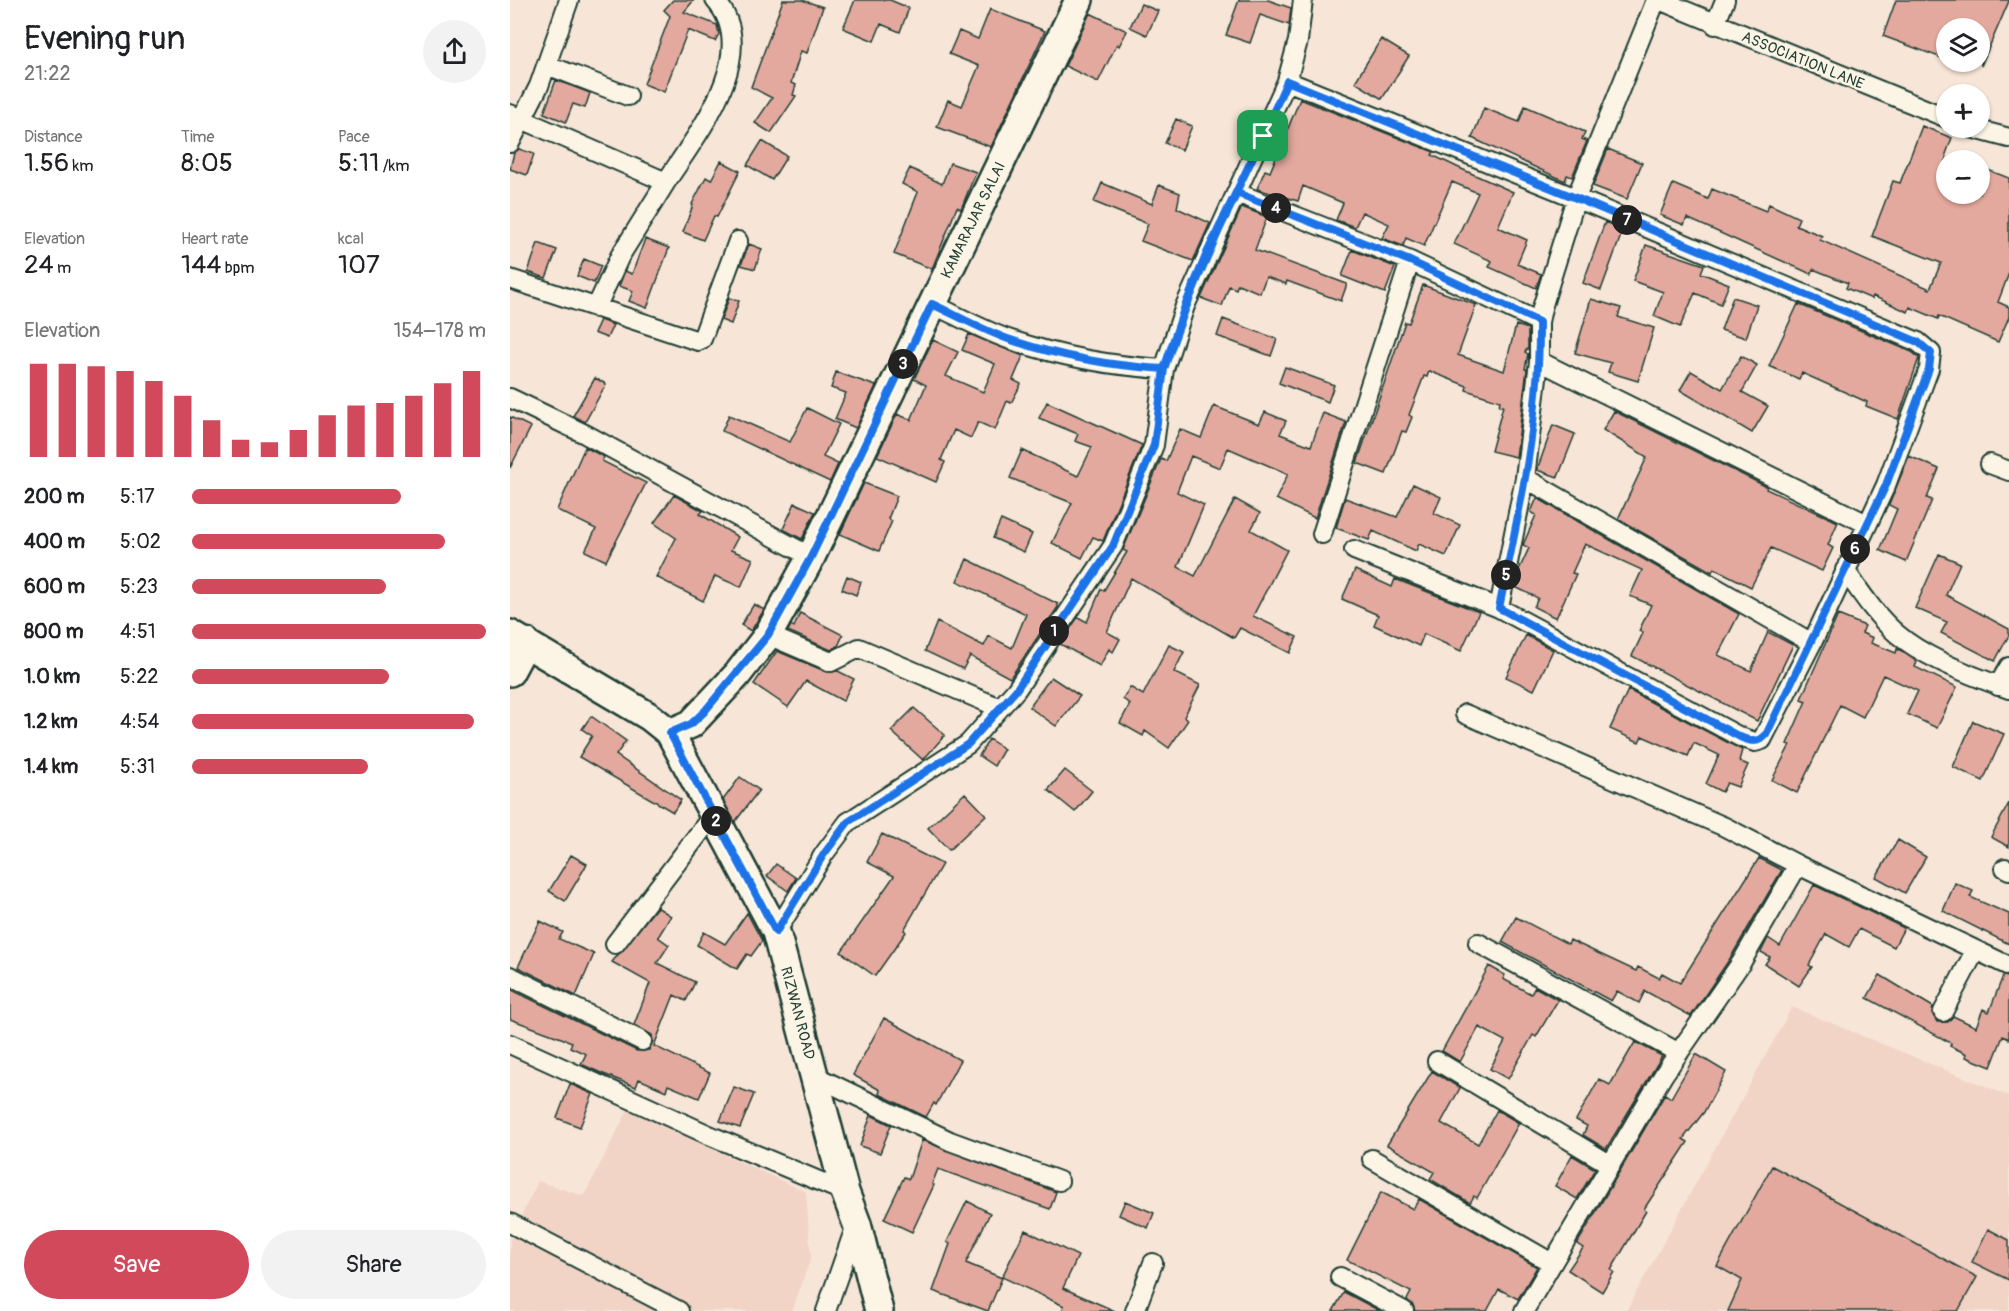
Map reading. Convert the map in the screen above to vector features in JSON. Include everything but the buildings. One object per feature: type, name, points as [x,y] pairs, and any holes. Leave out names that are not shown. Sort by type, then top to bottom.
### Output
[{"type":"street","points":[[510,143],[516,117],[547,65],[569,0]]},
{"type":"street","points":[[596,308],[620,256],[708,116],[731,61],[730,27],[723,9],[715,0]]},
{"type":"street","name":"KAMARAJAR SALAI","points":[[670,733],[691,724],[704,712],[768,635],[811,557],[1079,0]]},
{"type":"street","points":[[776,932],[824,854],[848,822],[968,744],[1016,690],[1113,546],[1154,445],[1164,369],[1185,306],[1207,253],[1237,193],[1287,81],[1298,41],[1303,0]]},
{"type":"street","points":[[1499,608],[1526,478],[1539,361],[1539,322],[1576,198],[1658,0]]},
{"type":"street","name":"ASSOCIATION LANE","points":[[1658,0],[1936,114]]},
{"type":"street","points":[[1715,25],[1725,0]]},
{"type":"street","points":[[547,65],[628,96]]},
{"type":"street","points":[[1287,81],[1576,198],[1918,342],[1931,353],[1929,369],[1886,485],[1812,643],[1762,740],[1755,742],[1740,737],[1499,608],[1354,550]]},
{"type":"street","points":[[516,117],[666,182]]},
{"type":"street","points":[[1990,132],[2008,136]]},
{"type":"street","points":[[1237,193],[1410,261],[1539,322]]},
{"type":"street","points":[[510,279],[698,341],[702,339],[738,241]]},
{"type":"street","points":[[1322,534],[1410,261]]},
{"type":"street","points":[[932,304],[1010,339],[1064,356],[1125,367],[1164,369]]},
{"type":"street","points":[[1539,361],[1867,524]]},
{"type":"street","points":[[510,398],[585,434],[811,557]]},
{"type":"street","points":[[1990,464],[2009,471]]},
{"type":"street","points":[[1526,478],[1812,643]]},
{"type":"street","points":[[1845,570],[1873,610],[1898,636],[1944,663],[2004,687],[2009,667]]},
{"type":"street","points":[[768,635],[831,662],[859,648],[1000,708]]},
{"type":"street","points":[[510,672],[518,638],[650,717],[670,733]]},
{"type":"street","points":[[1465,714],[1725,827],[1798,866],[2009,966]]},
{"type":"street","name":"RIZWAN ROAD","points":[[670,733],[776,932],[879,1311]]},
{"type":"street","points":[[615,944],[713,815]]},
{"type":"street","points":[[1524,1311],[1664,1074],[1741,963],[1798,866]]},
{"type":"street","points":[[1478,943],[1679,1053]]},
{"type":"street","points":[[1943,1012],[1975,951]]},
{"type":"street","points":[[510,976],[642,1041]]},
{"type":"street","points":[[510,1044],[709,1135],[845,1192]]},
{"type":"street","points":[[1437,1061],[1611,1165]]},
{"type":"street","points":[[815,1076],[951,1142],[1059,1181]]},
{"type":"street","points":[[1372,1159],[1552,1263]]},
{"type":"street","points":[[510,1223],[679,1311]]},
{"type":"street","points":[[826,1311],[857,1224]]},
{"type":"street","points":[[1135,1311],[1153,1263]]},
{"type":"street","points":[[1340,1277],[1404,1311]]},
{"type":"shaded area","points":[[1792,1007],[2009,1096],[2009,1311],[1626,1311]]},
{"type":"shaded area","points":[[628,1110],[806,1192],[811,1258],[792,1311],[510,1311],[510,1240],[538,1181],[584,1196]]},
{"type":"route","points":[[1263,136],[1207,253],[1185,306],[1164,369],[1154,445],[1113,546],[1071,605],[1016,690],[968,744],[848,822],[824,854],[776,932],[670,733],[691,724],[704,712],[768,635],[811,557],[932,304],[1010,339],[1064,356],[1125,367],[1164,369],[1185,306],[1207,253],[1237,193],[1410,261],[1539,322],[1539,361],[1526,478],[1499,608],[1740,737],[1755,742],[1762,740],[1766,735],[1886,485],[1929,369],[1931,353],[1918,342],[1576,198],[1287,81],[1263,136]]}]
